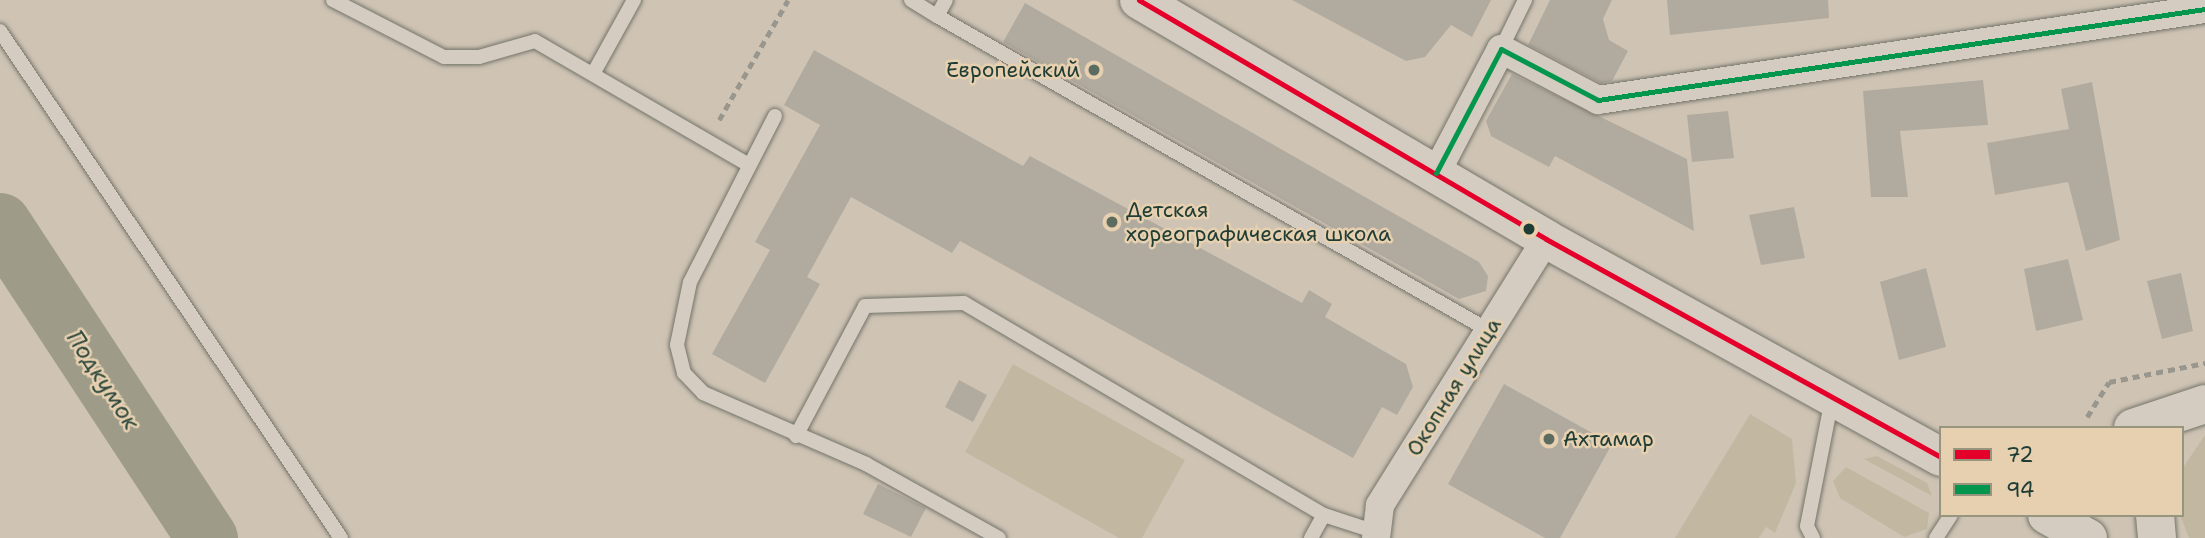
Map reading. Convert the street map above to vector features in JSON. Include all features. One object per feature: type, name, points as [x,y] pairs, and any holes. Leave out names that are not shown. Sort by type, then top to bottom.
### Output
[{"type":"main road","points":[[1139,0],[1546,239],[1939,456]]},
{"type":"main road","points":[[2141,426],[2186,414]]},
{"type":"main road","points":[[2155,517],[2157,538]]},
{"type":"street","points":[[1436,173],[1501,49],[1598,100],[2205,9]]},
{"type":"street","name":"Окопная улица","points":[[1374,534],[1380,505],[1546,239]]},
{"type":"lane","points":[[333,0],[444,57],[479,57],[535,41],[747,164]]},
{"type":"lane","points":[[593,74],[634,0]]},
{"type":"lane","points":[[911,0],[1490,331]]},
{"type":"lane","points":[[937,16],[946,0]]},
{"type":"lane","points":[[1501,49],[1525,0]]},
{"type":"lane","points":[[0,32],[341,538]]},
{"type":"lane","points":[[775,116],[747,164],[690,282],[677,345],[684,373],[703,393],[796,436],[866,464],[982,534],[999,538]]},
{"type":"lane","points":[[796,436],[864,306],[964,303],[1324,515],[1374,534]]},
{"type":"lane","points":[[1812,538],[1807,526],[1832,397]]},
{"type":"lane","points":[[1311,538],[1324,515]]},
{"type":"lane","points":[[1936,538],[1950,517]]},
{"type":"path","points":[[708,139],[788,0]]},
{"type":"path","points":[[2087,417],[2109,382],[2205,363]]},
{"type":"shaded area","points":[[1013,364],[1185,460],[1142,538],[1119,538],[965,452]]},
{"type":"shaded area","points":[[1750,414],[1792,439],[1796,483],[1775,533],[1766,527],[1759,538],[1675,538]]},
{"type":"shaded area","points":[[2205,435],[2205,538],[2189,538],[2181,517],[2184,517],[2184,466]]},
{"type":"shaded area","points":[[1877,456],[1927,483],[1932,496],[1864,459]]},
{"type":"shaded area","points":[[1846,467],[1929,513],[1927,529],[1904,537],[1840,498],[1833,481]]},
{"type":"building","points":[[1292,0],[1491,0],[1472,37],[1451,25],[1425,57],[1406,61]]},
{"type":"building","points":[[1550,0],[1612,0],[1603,19],[1609,40],[1628,51],[1612,81],[1601,83],[1528,45]]},
{"type":"building","points":[[1667,0],[1828,0],[1829,18],[1670,35]]},
{"type":"building","points":[[1025,3],[1479,262],[1488,276],[1486,291],[1459,299],[1003,42]]},
{"type":"building","points":[[814,50],[1023,166],[1030,156],[1302,303],[1309,290],[1332,304],[1325,317],[1406,364],[1413,387],[1397,415],[1382,407],[1353,458],[960,241],[952,253],[851,197],[807,277],[820,284],[765,383],[712,354],[770,250],[755,242],[820,125],[784,105]]},
{"type":"building","points":[[1512,74],[1687,159],[1694,231],[1555,156],[1549,167],[1491,136],[1486,121]]},
{"type":"building","points":[[1983,80],[1988,125],[1900,131],[1908,197],[1871,197],[1863,91]]},
{"type":"building","points":[[2092,82],[2120,240],[2086,251],[2068,182],[1995,195],[1987,143],[2069,129],[2061,89]]},
{"type":"building","points":[[1728,111],[1734,158],[1692,162],[1687,115]]},
{"type":"building","points":[[1794,207],[1805,258],[1761,265],[1749,215]]},
{"type":"building","points":[[2068,259],[2083,320],[2036,331],[2024,269]]},
{"type":"building","points":[[1926,268],[1946,347],[1899,360],[1880,282]]},
{"type":"building","points":[[2181,273],[2193,331],[2162,339],[2147,281]]},
{"type":"building","points":[[959,380],[987,395],[973,422],[945,407]]},
{"type":"building","points":[[1504,384],[1612,444],[1560,538],[1545,538],[1448,484]]},
{"type":"building","points":[[878,484],[926,508],[911,537],[863,514]]},
{"type":"waterway","name":"Подкумок","points":[[0,223],[207,538]]},
{"type":"transit line","name":"72","points":[[1139,0],[1546,239],[1939,456]]},
{"type":"transit line","name":"94","points":[[1436,173],[1501,49],[1598,100],[2205,9]]},
{"type":"place","name":"Европейский","points":[[1094,70]]},
{"type":"place","name":"Детская хореографическая школа","points":[[1112,222]]},
{"type":"place","name":"Ахтамар","points":[[1549,439]]}]
